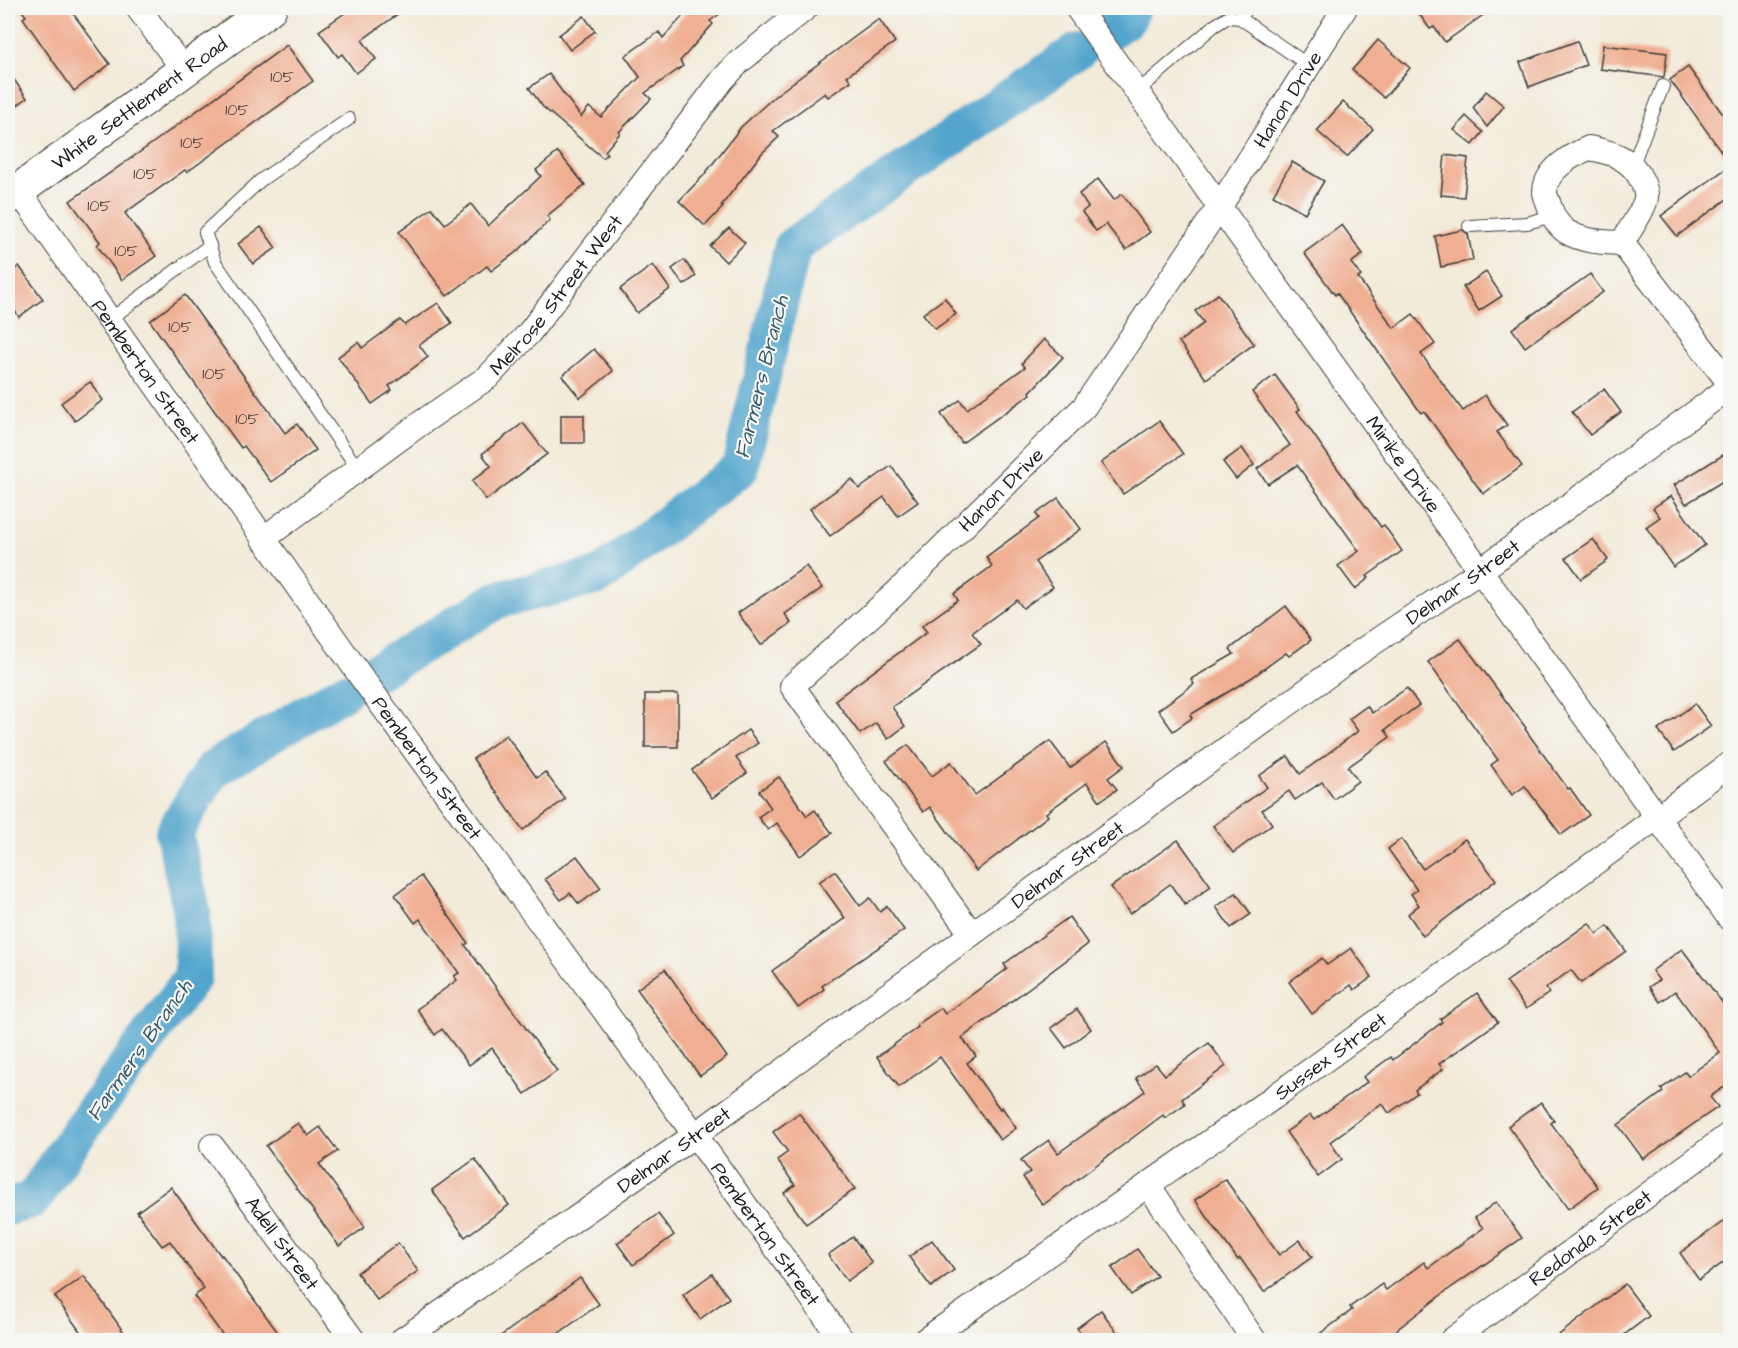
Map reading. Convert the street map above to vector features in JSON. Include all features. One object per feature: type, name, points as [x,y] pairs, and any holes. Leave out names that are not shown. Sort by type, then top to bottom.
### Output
[{"type":"main road","name":"White Settlement Road","points":[[13,194],[270,8]]},
{"type":"street","points":[[138,8],[184,70]]},
{"type":"street","name":"Melrose Street West","points":[[264,539],[488,377],[529,333],[723,79],[739,62],[806,8]]},
{"type":"street","name":"Mirike Drive","points":[[1077,8],[1731,920]]},
{"type":"street","name":"Hanon Drive","points":[[971,933],[792,686],[895,594],[1084,407],[1220,206],[1345,8]]},
{"type":"street","points":[[1622,243],[1647,199],[1646,189],[1628,161],[1609,151],[1589,148],[1579,152],[1555,169],[1548,181],[1545,192],[1552,216],[1566,231],[1586,240],[1622,243],[1731,386]]},
{"type":"street","name":"Pemberton Street","points":[[13,194],[109,320],[362,678],[842,1341]]},
{"type":"street","name":"Delmar Street","points":[[402,1341],[695,1135],[1357,654],[1480,571],[1731,386]]},
{"type":"street","name":"Sussex Street","points":[[925,1341],[1274,1097],[1731,764]]},
{"type":"street","name":"Redonda Street","points":[[1452,1341],[1731,1134]]},
{"type":"street","name":"Adell Street","points":[[212,1146],[353,1341]]},
{"type":"street","points":[[1148,1185],[1254,1341]]},
{"type":"lane","points":[[1138,91],[1214,26],[1228,17],[1244,13],[1308,65]]},
{"type":"lane","points":[[1632,167],[1664,86]]},
{"type":"lane","points":[[349,120],[261,180],[205,232],[215,262],[358,469]]},
{"type":"lane","points":[[1469,226],[1527,223],[1552,216]]},
{"type":"lane","points":[[109,320],[210,245]]},
{"type":"building","points":[[20,8],[69,8],[110,64],[74,91],[23,18],[26,16]]},
{"type":"building","points":[[352,8],[406,8],[362,40],[376,59],[356,73],[342,54],[338,57],[319,31]]},
{"type":"building","points":[[690,8],[728,8],[710,21],[713,24],[680,61],[683,66],[645,93],[651,99],[619,132],[605,151],[607,154],[603,158],[543,107],[529,88],[549,74],[581,117],[589,107],[601,117],[640,77],[625,56],[659,32],[663,38]]},
{"type":"building","points":[[1415,8],[1493,8],[1445,42],[1434,27],[1430,29]]},
{"type":"building","points":[[584,16],[595,31],[570,50],[559,35]]},
{"type":"building","points":[[879,19],[895,42],[847,76],[851,81],[828,97],[825,93],[773,131],[779,137],[762,153],[721,206],[723,207],[705,226],[679,201],[704,175],[741,127],[776,95]]},
{"type":"building","points":[[1378,40],[1410,68],[1384,98],[1352,70]]},
{"type":"building","points":[[1577,41],[1586,65],[1529,87],[1520,62]]},
{"type":"building","points":[[287,45],[313,81],[187,172],[185,170],[125,213],[156,256],[122,280],[97,245],[100,242],[70,201]]},
{"type":"building","points":[[1603,45],[1667,53],[1664,77],[1600,69]]},
{"type":"building","points":[[1688,67],[1731,125],[1731,165],[1670,80]]},
{"type":"building","points":[[8,71],[27,98],[8,112]]},
{"type":"building","points":[[1486,91],[1504,106],[1487,127],[1473,108]]},
{"type":"building","points":[[1343,102],[1373,129],[1347,157],[1317,131]]},
{"type":"building","points":[[1466,116],[1483,132],[1473,145],[1454,130]]},
{"type":"building","points":[[558,152],[585,185],[547,216],[550,220],[519,250],[491,271],[487,266],[447,296],[399,232],[432,208],[445,224],[471,204],[488,226],[541,176],[536,170]]},
{"type":"building","points":[[1445,155],[1468,158],[1464,197],[1441,195]]},
{"type":"building","points":[[1292,162],[1324,181],[1305,213],[1273,195]]},
{"type":"building","points":[[1731,165],[1731,196],[1677,236],[1661,216]]},
{"type":"building","points":[[1098,179],[1114,200],[1122,194],[1150,232],[1126,250],[1106,224],[1096,231],[1082,212],[1088,207],[1079,194]]},
{"type":"building","points":[[1342,225],[1363,254],[1351,263],[1361,276],[1358,278],[1394,328],[1413,314],[1435,344],[1421,354],[1463,411],[1485,395],[1507,425],[1497,432],[1522,466],[1483,494],[1424,411],[1421,413],[1337,293],[1335,295],[1304,253]]},
{"type":"building","points":[[261,227],[276,248],[253,264],[238,244]]},
{"type":"building","points":[[729,228],[745,243],[726,262],[710,246]]},
{"type":"building","points":[[1462,230],[1468,234],[1473,260],[1441,267],[1435,236]]},
{"type":"building","points":[[684,260],[696,276],[684,285],[672,269]]},
{"type":"building","points":[[653,265],[670,289],[637,313],[620,289]]},
{"type":"building","points":[[19,266],[43,299],[19,317],[8,301],[8,275]]},
{"type":"building","points":[[1486,272],[1502,296],[1479,311],[1463,287]]},
{"type":"building","points":[[1590,274],[1603,292],[1525,347],[1512,329]]},
{"type":"building","points":[[1218,294],[1254,344],[1206,379],[1179,342],[1204,323],[1195,311]]},
{"type":"building","points":[[185,295],[285,433],[297,424],[316,450],[271,482],[244,446],[241,448],[150,321]]},
{"type":"building","points":[[945,298],[956,314],[935,329],[923,314]]},
{"type":"building","points":[[438,303],[452,323],[419,345],[428,357],[389,386],[392,390],[372,404],[338,357],[358,342],[362,348],[400,320],[405,325]]},
{"type":"building","points":[[1044,339],[1063,357],[1030,392],[1031,394],[962,443],[941,414],[960,400],[967,409],[1025,367],[1022,363]]},
{"type":"building","points":[[594,349],[613,371],[580,398],[562,376]]},
{"type":"building","points":[[1275,375],[1300,409],[1297,411],[1332,461],[1381,527],[1384,525],[1402,551],[1367,576],[1369,578],[1355,589],[1338,566],[1359,551],[1297,465],[1268,484],[1257,469],[1290,445],[1252,392]]},
{"type":"building","points":[[90,382],[103,400],[75,421],[61,403]]},
{"type":"building","points":[[1604,389],[1621,412],[1590,435],[1572,412]]},
{"type":"building","points":[[561,415],[584,415],[584,443],[561,443]]},
{"type":"building","points":[[1159,421],[1183,454],[1123,494],[1101,463]]},
{"type":"building","points":[[523,423],[547,454],[486,500],[472,481],[491,466],[482,454]]},
{"type":"building","points":[[1242,448],[1254,465],[1236,479],[1223,462]]},
{"type":"building","points":[[1731,450],[1731,476],[1686,504],[1674,485]]},
{"type":"building","points":[[891,466],[918,502],[898,516],[884,497],[830,536],[810,509],[852,479],[859,489]]},
{"type":"building","points":[[1671,496],[1705,545],[1673,567],[1646,527],[1660,517],[1653,508]]},
{"type":"building","points":[[1058,498],[1081,529],[1035,562],[1053,587],[1023,608],[1017,600],[972,633],[981,644],[892,707],[905,726],[888,739],[876,723],[860,734],[835,700],[927,632],[922,626],[958,600],[954,594],[992,566],[986,557],[1039,518],[1036,514]]},
{"type":"building","points":[[1593,539],[1608,560],[1581,579],[1566,558]]},
{"type":"building","points":[[806,566],[822,588],[785,614],[791,623],[761,645],[738,613]]},
{"type":"building","points":[[1286,606],[1311,640],[1289,656],[1286,653],[1251,678],[1190,715],[1192,718],[1173,731],[1158,710],[1194,684],[1191,679],[1234,654],[1230,649]]},
{"type":"building","points":[[1460,639],[1589,815],[1561,835],[1525,786],[1512,795],[1491,765],[1498,760],[1428,662]]},
{"type":"building","points":[[1407,688],[1419,705],[1385,730],[1390,737],[1348,767],[1358,781],[1334,799],[1322,782],[1295,800],[1289,791],[1262,810],[1272,824],[1233,853],[1213,826],[1267,787],[1259,776],[1288,756],[1300,774],[1358,731],[1349,719],[1367,706],[1372,713]]},
{"type":"building","points":[[645,694],[678,694],[678,747],[645,747]]},
{"type":"building","points":[[1695,704],[1711,726],[1674,752],[1658,730]]},
{"type":"building","points":[[748,730],[758,743],[736,758],[747,773],[712,798],[692,770]]},
{"type":"building","points":[[506,735],[537,778],[545,772],[565,799],[523,830],[473,759]]},
{"type":"building","points":[[1050,741],[1070,768],[1106,742],[1124,766],[1108,778],[1117,789],[1100,801],[1087,783],[1046,813],[1048,816],[976,871],[930,807],[923,812],[886,761],[908,745],[932,776],[951,762],[975,795]]},
{"type":"building","points":[[779,777],[807,816],[815,810],[832,833],[800,856],[777,823],[768,830],[758,817],[771,808],[759,791]]},
{"type":"building","points":[[1401,839],[1423,869],[1465,839],[1496,880],[1423,936],[1408,914],[1419,905],[1411,894],[1417,890],[1388,849]]},
{"type":"building","points":[[1178,840],[1211,886],[1185,905],[1170,884],[1130,914],[1111,887]]},
{"type":"building","points":[[577,856],[601,888],[579,904],[570,893],[561,900],[545,879]]},
{"type":"building","points":[[835,871],[860,906],[870,898],[880,912],[887,906],[904,930],[822,986],[824,989],[798,1008],[772,971],[845,918],[819,882]]},
{"type":"building","points":[[421,876],[468,943],[465,945],[557,1071],[525,1094],[492,1048],[469,1065],[442,1029],[435,1035],[417,1009],[457,980],[454,976],[459,973],[420,919],[415,923],[395,895]]},
{"type":"building","points":[[1236,893],[1251,914],[1231,928],[1216,907]]},
{"type":"building","points":[[1069,917],[1088,944],[962,1038],[976,1056],[967,1063],[1016,1128],[1000,1140],[940,1057],[899,1087],[877,1057],[941,1008],[945,1014],[1007,969],[1004,964]]},
{"type":"building","points":[[1589,923],[1597,934],[1608,926],[1626,951],[1581,983],[1571,970],[1546,988],[1549,993],[1526,1009],[1506,982]]},
{"type":"building","points":[[1351,948],[1372,977],[1354,990],[1351,985],[1312,1014],[1289,982],[1322,958],[1327,965]]},
{"type":"building","points":[[1682,949],[1731,1014],[1731,1082],[1710,1097],[1718,1107],[1643,1159],[1618,1125],[1663,1092],[1661,1089],[1685,1072],[1688,1076],[1720,1053],[1675,991],[1660,1002],[1649,987],[1659,980],[1652,971]]},
{"type":"building","points":[[665,969],[727,1057],[700,1076],[637,989]]},
{"type":"building","points":[[1477,993],[1498,1022],[1439,1064],[1443,1069],[1415,1090],[1417,1093],[1389,1113],[1382,1103],[1330,1142],[1342,1159],[1318,1177],[1286,1132],[1310,1115],[1314,1120],[1367,1082],[1363,1077],[1391,1057],[1393,1060],[1442,1022],[1440,1019]]},
{"type":"building","points":[[1077,1009],[1091,1029],[1066,1048],[1051,1028]]},
{"type":"building","points":[[1209,1043],[1226,1066],[1182,1099],[1185,1104],[1165,1118],[1163,1115],[1043,1205],[1023,1177],[1030,1172],[1021,1160],[1049,1140],[1058,1153],[1145,1091],[1136,1078],[1156,1064],[1165,1075]]},
{"type":"building","points":[[1541,1102],[1554,1121],[1551,1123],[1598,1187],[1568,1209],[1508,1126]]},
{"type":"building","points":[[799,1113],[855,1189],[806,1224],[784,1193],[795,1185],[777,1160],[788,1152],[773,1132]]},
{"type":"building","points":[[298,1123],[308,1136],[320,1127],[338,1151],[319,1164],[365,1227],[339,1246],[266,1146]]},
{"type":"building","points":[[475,1159],[509,1205],[465,1237],[432,1190]]},
{"type":"building","points":[[1225,1179],[1279,1255],[1300,1240],[1312,1257],[1264,1292],[1195,1200]]},
{"type":"building","points":[[171,1187],[284,1341],[227,1341],[194,1296],[204,1289],[170,1241],[162,1246],[137,1212]]},
{"type":"building","points":[[1496,1202],[1522,1238],[1445,1292],[1382,1341],[1310,1341],[1352,1310],[1350,1307],[1382,1284],[1386,1290],[1424,1262],[1428,1268],[1483,1228],[1475,1218]]},
{"type":"building","points":[[658,1214],[674,1235],[633,1265],[617,1243]]},
{"type":"building","points":[[1724,1221],[1731,1231],[1731,1257],[1699,1280],[1680,1253]]},
{"type":"building","points":[[853,1237],[872,1263],[847,1281],[828,1255]]},
{"type":"building","points":[[932,1240],[954,1270],[931,1287],[909,1257]]},
{"type":"building","points":[[398,1243],[418,1271],[377,1300],[357,1273]]},
{"type":"building","points":[[1137,1249],[1157,1276],[1131,1295],[1112,1268]]},
{"type":"building","points":[[712,1274],[729,1298],[700,1319],[683,1295]]},
{"type":"building","points":[[84,1276],[130,1341],[87,1341],[55,1297]]},
{"type":"building","points":[[580,1278],[599,1304],[548,1341],[494,1341]]},
{"type":"building","points":[[1625,1284],[1649,1316],[1616,1341],[1551,1341]]},
{"type":"building","points":[[1101,1310],[1123,1341],[1087,1341],[1077,1328]]},
{"type":"waterway","name":"Farmers Branch","points":[[1110,30],[1127,19],[1132,8]]},
{"type":"waterway","name":"Farmers Branch","points":[[376,672],[497,600],[599,576],[740,468],[793,246],[1078,51]]},
{"type":"waterway","name":"Farmers Branch","points":[[8,1207],[33,1199],[70,1144],[193,976],[192,912],[174,832],[213,769],[343,692]]}]
